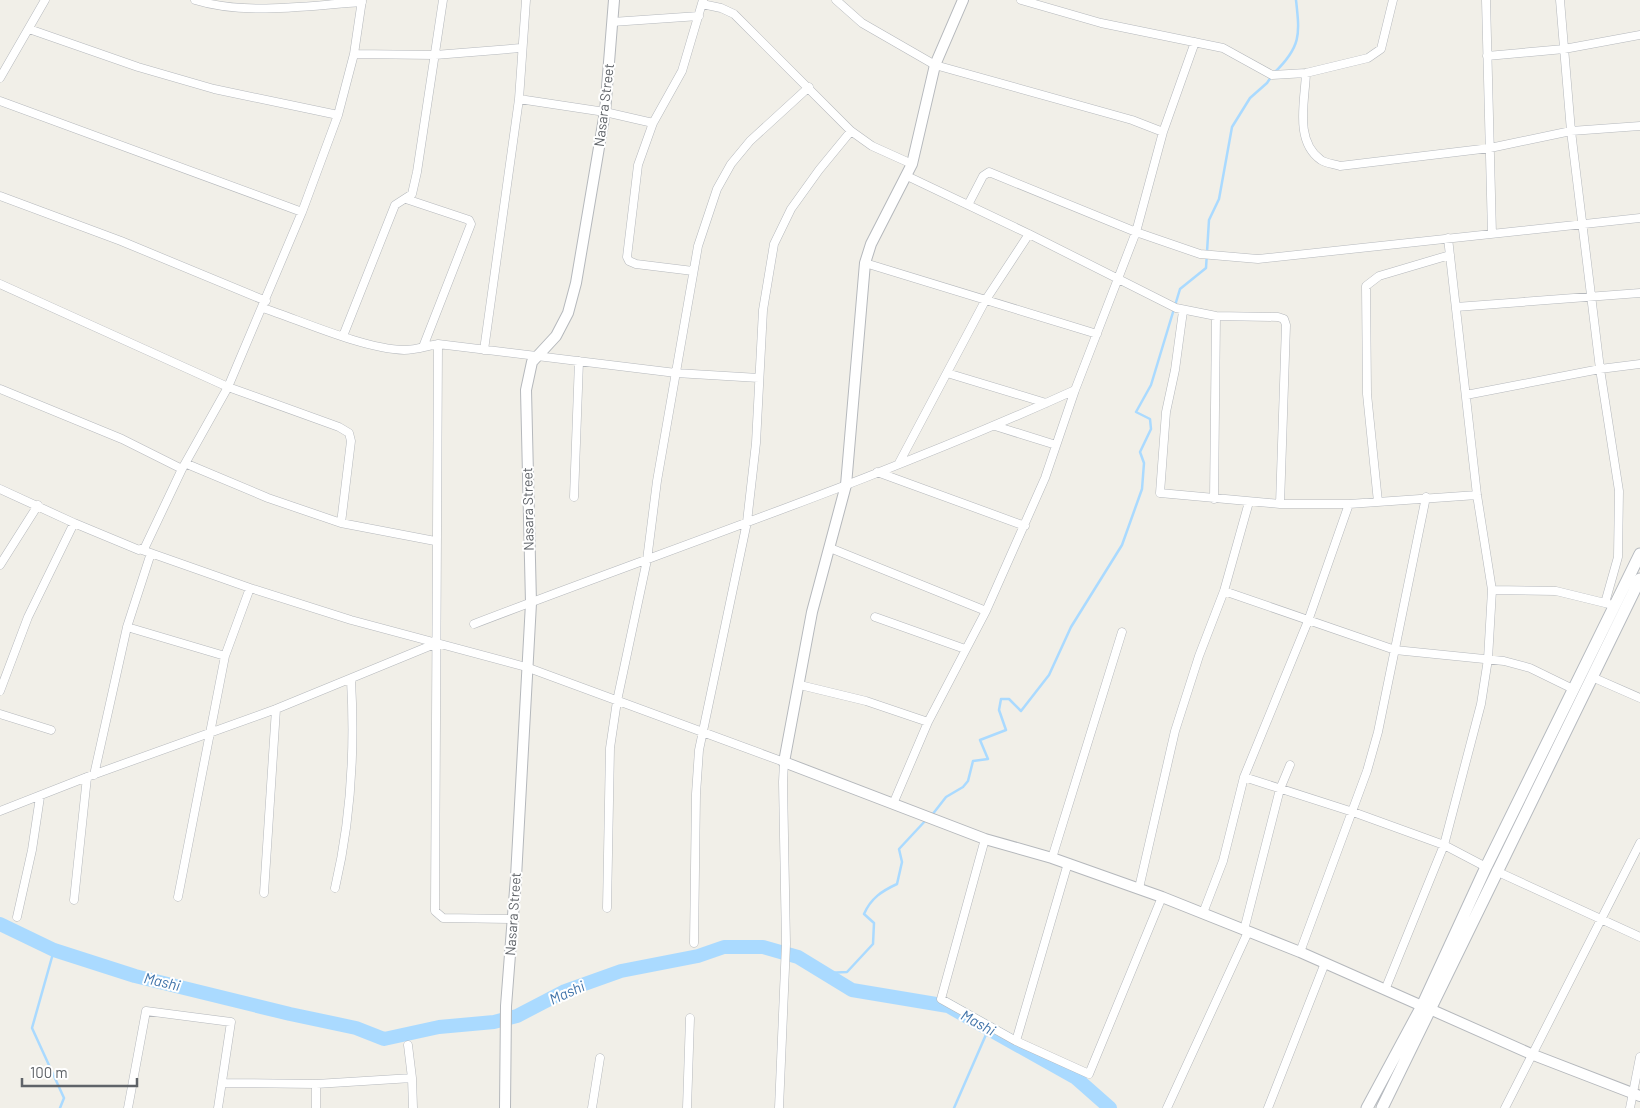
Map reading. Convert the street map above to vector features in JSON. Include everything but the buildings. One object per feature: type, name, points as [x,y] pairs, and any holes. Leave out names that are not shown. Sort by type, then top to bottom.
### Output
[{"type":"main road","points":[[1382,1108],[1573,689],[1640,554]]},
{"type":"main road","points":[[1491,869],[1592,676],[1614,608],[1640,579]]},
{"type":"main road","points":[[1367,1108],[1427,1008]]},
{"type":"street","points":[[0,78],[45,0]]},
{"type":"street","points":[[142,550],[184,467],[228,387],[302,212],[338,116],[354,54],[362,1],[278,4],[250,8],[195,0]]},
{"type":"street","points":[[343,336],[395,205],[412,194],[417,172],[442,0]]},
{"type":"street","points":[[484,350],[520,99],[521,48],[526,0]]},
{"type":"street","name":"Nasara Street","points":[[505,1108],[506,1006],[513,919],[531,603],[526,390],[528,374],[537,356],[556,336],[568,313],[576,283],[605,112],[614,0]]},
{"type":"street","points":[[836,0],[862,23],[935,65],[1132,120],[1163,132]]},
{"type":"street","points":[[779,1108],[783,968],[786,944],[784,762],[800,685],[812,612],[846,485],[865,263],[870,244],[912,164],[935,65],[963,0]]},
{"type":"street","points":[[1020,0],[1101,24],[1223,48],[1272,75],[1306,73],[1368,58],[1381,49],[1393,0]]},
{"type":"street","points":[[1486,0],[1492,234]]},
{"type":"street","points":[[1492,590],[1556,591],[1614,608],[1618,557],[1619,491],[1600,369],[1582,224],[1571,131],[1560,0]]},
{"type":"street","points":[[693,271],[636,264],[629,261],[627,257],[638,165],[653,123],[682,71],[703,2],[734,14],[851,131],[872,146],[912,164]]},
{"type":"street","points":[[612,22],[699,16]]},
{"type":"street","points":[[29,29],[138,67],[214,89],[338,116]]},
{"type":"street","points":[[1487,56],[1564,49],[1640,35]]},
{"type":"street","points":[[893,804],[928,722],[986,611],[1025,526],[1136,232],[1163,132],[1195,42]]},
{"type":"street","points":[[354,54],[435,55],[521,48]]},
{"type":"street","points":[[1306,73],[1303,132],[1310,148],[1321,160],[1340,166],[1490,148],[1571,131],[1640,126]]},
{"type":"street","points":[[607,908],[610,748],[616,702],[647,560],[698,246],[717,189],[731,164],[750,141],[809,87]]},
{"type":"street","points":[[520,99],[605,112],[653,123]]},
{"type":"street","points":[[0,101],[302,212]]},
{"type":"street","points":[[694,943],[696,794],[702,730],[747,522],[756,443],[763,310],[774,244],[791,210],[819,170],[851,131]]},
{"type":"street","points":[[968,205],[983,176],[989,172],[1136,232],[1200,254],[1258,259],[1640,218]]},
{"type":"street","points":[[907,176],[1029,234],[1183,311],[1216,316],[1278,317],[1284,319],[1286,325],[1280,504]]},
{"type":"street","points":[[0,196],[121,241],[264,305],[343,336],[388,348],[406,350],[438,344],[676,373],[759,378]]},
{"type":"street","points":[[406,199],[469,220],[471,224],[423,347]]},
{"type":"street","points":[[899,463],[985,301],[1029,234]]},
{"type":"street","points":[[1385,990],[1444,845],[1481,704],[1488,659],[1492,590],[1476,495],[1448,238]]},
{"type":"street","points":[[1378,502],[1367,394],[1366,286],[1380,276],[1450,255]]},
{"type":"street","points":[[865,263],[1097,334]]},
{"type":"street","points":[[0,284],[228,387],[339,427],[349,433],[352,440],[341,523]]},
{"type":"street","points":[[1456,308],[1591,295],[1640,293]]},
{"type":"street","points":[[1183,311],[1175,370],[1166,412],[1159,492],[1162,494],[1280,504],[1349,504],[1426,497],[1476,495]]},
{"type":"street","points":[[1214,499],[1216,316]]},
{"type":"street","points":[[438,344],[435,541],[437,643],[435,912],[443,918],[513,919]]},
{"type":"street","points":[[574,497],[579,361]]},
{"type":"street","points":[[1466,395],[1600,369],[1640,364]]},
{"type":"street","points":[[947,373],[1046,403]]},
{"type":"street","points":[[0,389],[122,439],[184,467],[268,498],[341,523],[435,541]]},
{"type":"street","points":[[474,624],[846,485],[994,426],[1075,390]]},
{"type":"street","points":[[994,426],[1056,445]]},
{"type":"street","points":[[877,472],[1025,526]]},
{"type":"street","points":[[0,489],[74,523],[142,550],[250,588],[351,620],[526,667],[616,702],[702,730],[934,821],[985,839],[1068,863],[1139,888],[1300,952],[1532,1054],[1636,1095]]},
{"type":"street","points":[[1300,952],[1353,812],[1378,732],[1426,497]]},
{"type":"street","points":[[1139,888],[1175,731],[1199,656],[1224,591],[1249,502]]},
{"type":"street","points":[[1203,914],[1223,860],[1244,777],[1308,621],[1349,504]]},
{"type":"street","points":[[0,565],[38,505]]},
{"type":"street","points":[[0,691],[28,617],[74,523]]},
{"type":"street","points":[[830,548],[986,611]]},
{"type":"street","points":[[74,900],[90,776],[127,628],[151,553]]},
{"type":"street","points":[[178,897],[225,656],[250,588]]},
{"type":"street","points":[[1224,591],[1395,650],[1488,659],[1530,668],[1573,689]]},
{"type":"street","points":[[875,617],[965,649]]},
{"type":"street","points":[[127,628],[225,656]]},
{"type":"street","points":[[1052,858],[1122,632]]},
{"type":"street","points":[[0,811],[90,776],[276,709],[351,680],[437,643]]},
{"type":"street","points":[[1592,676],[1640,698]]},
{"type":"street","points":[[336,888],[346,842],[352,768],[353,720],[351,680]]},
{"type":"street","points":[[800,685],[866,701],[928,722]]},
{"type":"street","points":[[264,893],[276,709]]},
{"type":"street","points":[[0,714],[51,730]]},
{"type":"street","points":[[1167,1108],[1246,931],[1280,789],[1290,766]]},
{"type":"street","points":[[1244,777],[1353,812],[1444,845],[1491,869],[1640,937]]},
{"type":"street","points":[[16,917],[32,850],[40,797]]},
{"type":"street","points":[[985,839],[942,999],[1016,1041],[1089,1074],[1162,897]]},
{"type":"street","points":[[1505,1108],[1640,843]]},
{"type":"street","points":[[1016,1041],[1068,863]]},
{"type":"street","points":[[1268,1108],[1325,963]]},
{"type":"street","points":[[128,1108],[146,1012],[231,1022],[218,1108]]},
{"type":"street","points":[[687,1108],[690,1018]]},
{"type":"street","points":[[408,1045],[413,1108]]},
{"type":"street","points":[[1630,1108],[1636,1095],[1640,1057]]},
{"type":"street","points":[[592,1108],[600,1058]]},
{"type":"street","points":[[222,1083],[316,1084],[412,1078]]},
{"type":"street","points":[[316,1084],[316,1108]]},
{"type":"waterway","points":[[1274,73],[1289,56],[1297,40],[1296,0]]},
{"type":"waterway","points":[[932,815],[946,797],[963,787],[968,781],[973,761],[988,759],[980,740],[1006,730],[999,710],[1001,699],[1009,699],[1021,711],[1049,675],[1071,627],[1122,545],[1142,489],[1144,463],[1140,452],[1151,429],[1150,419],[1136,412],[1151,385],[1180,289],[1206,268],[1209,220],[1219,199],[1232,127],[1250,98],[1271,77]]},
{"type":"waterway","points":[[826,973],[847,972],[873,944],[874,923],[864,914],[878,896],[886,889],[897,884],[902,862],[899,849],[926,820]]},
{"type":"waterway","name":"Mashi","points":[[0,924],[54,950],[135,976],[356,1028],[384,1039],[439,1027],[494,1022],[517,1016],[565,991],[621,971],[698,956],[724,947],[763,947],[798,957],[852,990],[948,1006],[1076,1078],[1110,1108]]},
{"type":"waterway","points":[[54,950],[32,1028],[64,1098],[60,1108]]},
{"type":"waterway","points":[[954,1108],[988,1030]]}]
